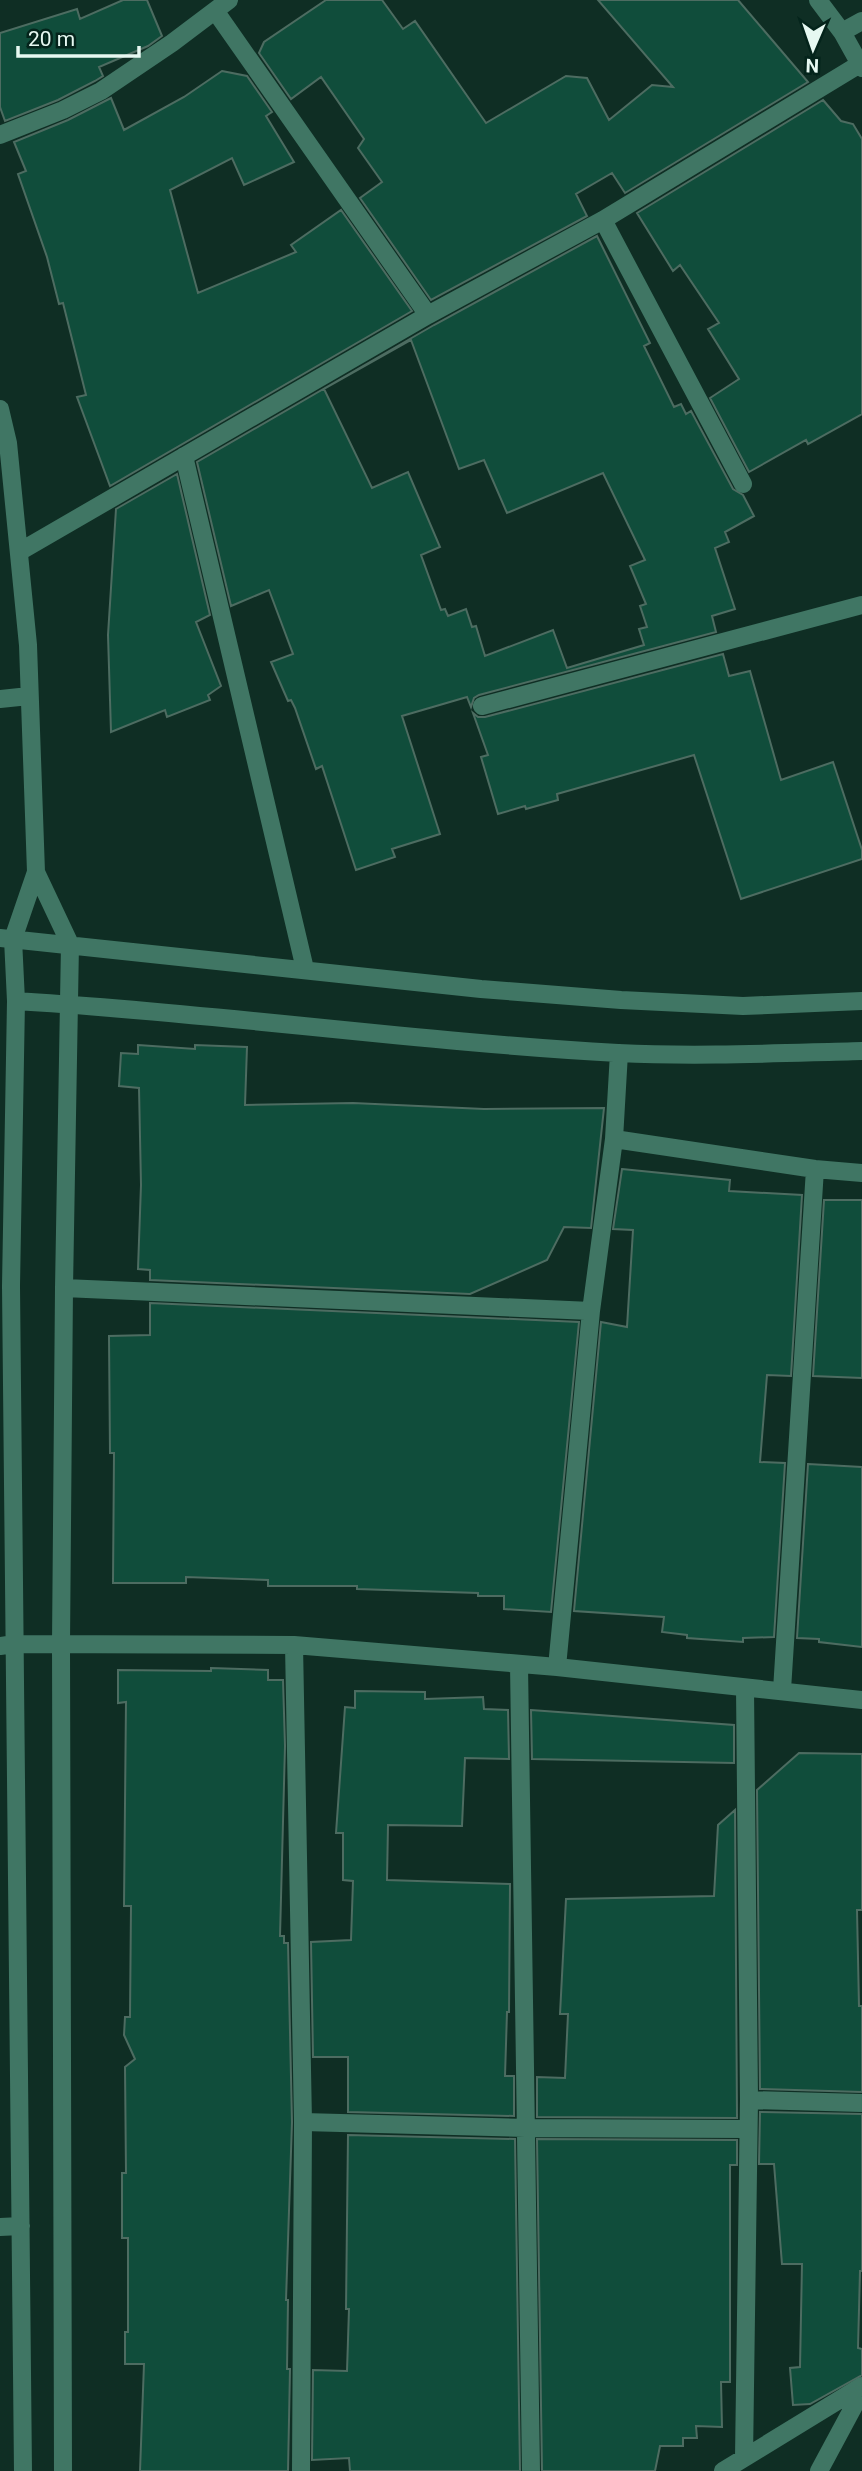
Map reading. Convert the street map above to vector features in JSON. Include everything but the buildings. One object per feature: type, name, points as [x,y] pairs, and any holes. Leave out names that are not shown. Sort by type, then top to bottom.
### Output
[{"type":"street","points":[[19,552],[428,315],[603,220],[861,66],[842,32],[818,0]]},
{"type":"street","points":[[0,135],[63,110],[101,91],[223,6],[428,315]]},
{"type":"street","points":[[842,32],[862,20]]},
{"type":"street","points":[[603,220],[743,484]]},
{"type":"street","points":[[0,410],[8,443],[28,645],[36,872],[70,944],[61,1644],[63,2471]]},
{"type":"street","points":[[184,456],[305,969]]},
{"type":"street","points":[[482,706],[862,605]]},
{"type":"street","points":[[0,699],[29,696]]},
{"type":"street","points":[[23,2471],[21,2226],[7,1645],[16,1001],[6,939],[36,872]]},
{"type":"street","points":[[6,939],[481,989],[621,1000],[743,1006],[862,1001]]},
{"type":"street","points":[[16,1001],[620,1053],[862,1051]]},
{"type":"street","points":[[556,1667],[591,1311],[614,1139],[620,1053]]},
{"type":"street","points":[[614,1139],[815,1169],[862,1173]]},
{"type":"street","points":[[782,1690],[815,1169]]},
{"type":"street","points":[[64,1288],[591,1311]]},
{"type":"street","points":[[7,1645],[294,1645],[556,1667],[862,1700]]},
{"type":"street","points":[[294,1645],[303,2122],[300,2471]]},
{"type":"street","points":[[520,1665],[531,2471]]},
{"type":"street","points":[[744,2458],[749,2100],[745,1688]]},
{"type":"street","points":[[749,2100],[862,2103]]},
{"type":"street","points":[[303,2122],[525,2128],[747,2129]]},
{"type":"street","points":[[0,2227],[21,2226]]},
{"type":"street","points":[[723,2471],[862,2386]]},
{"type":"street","points":[[819,2471],[862,2391]]}]
